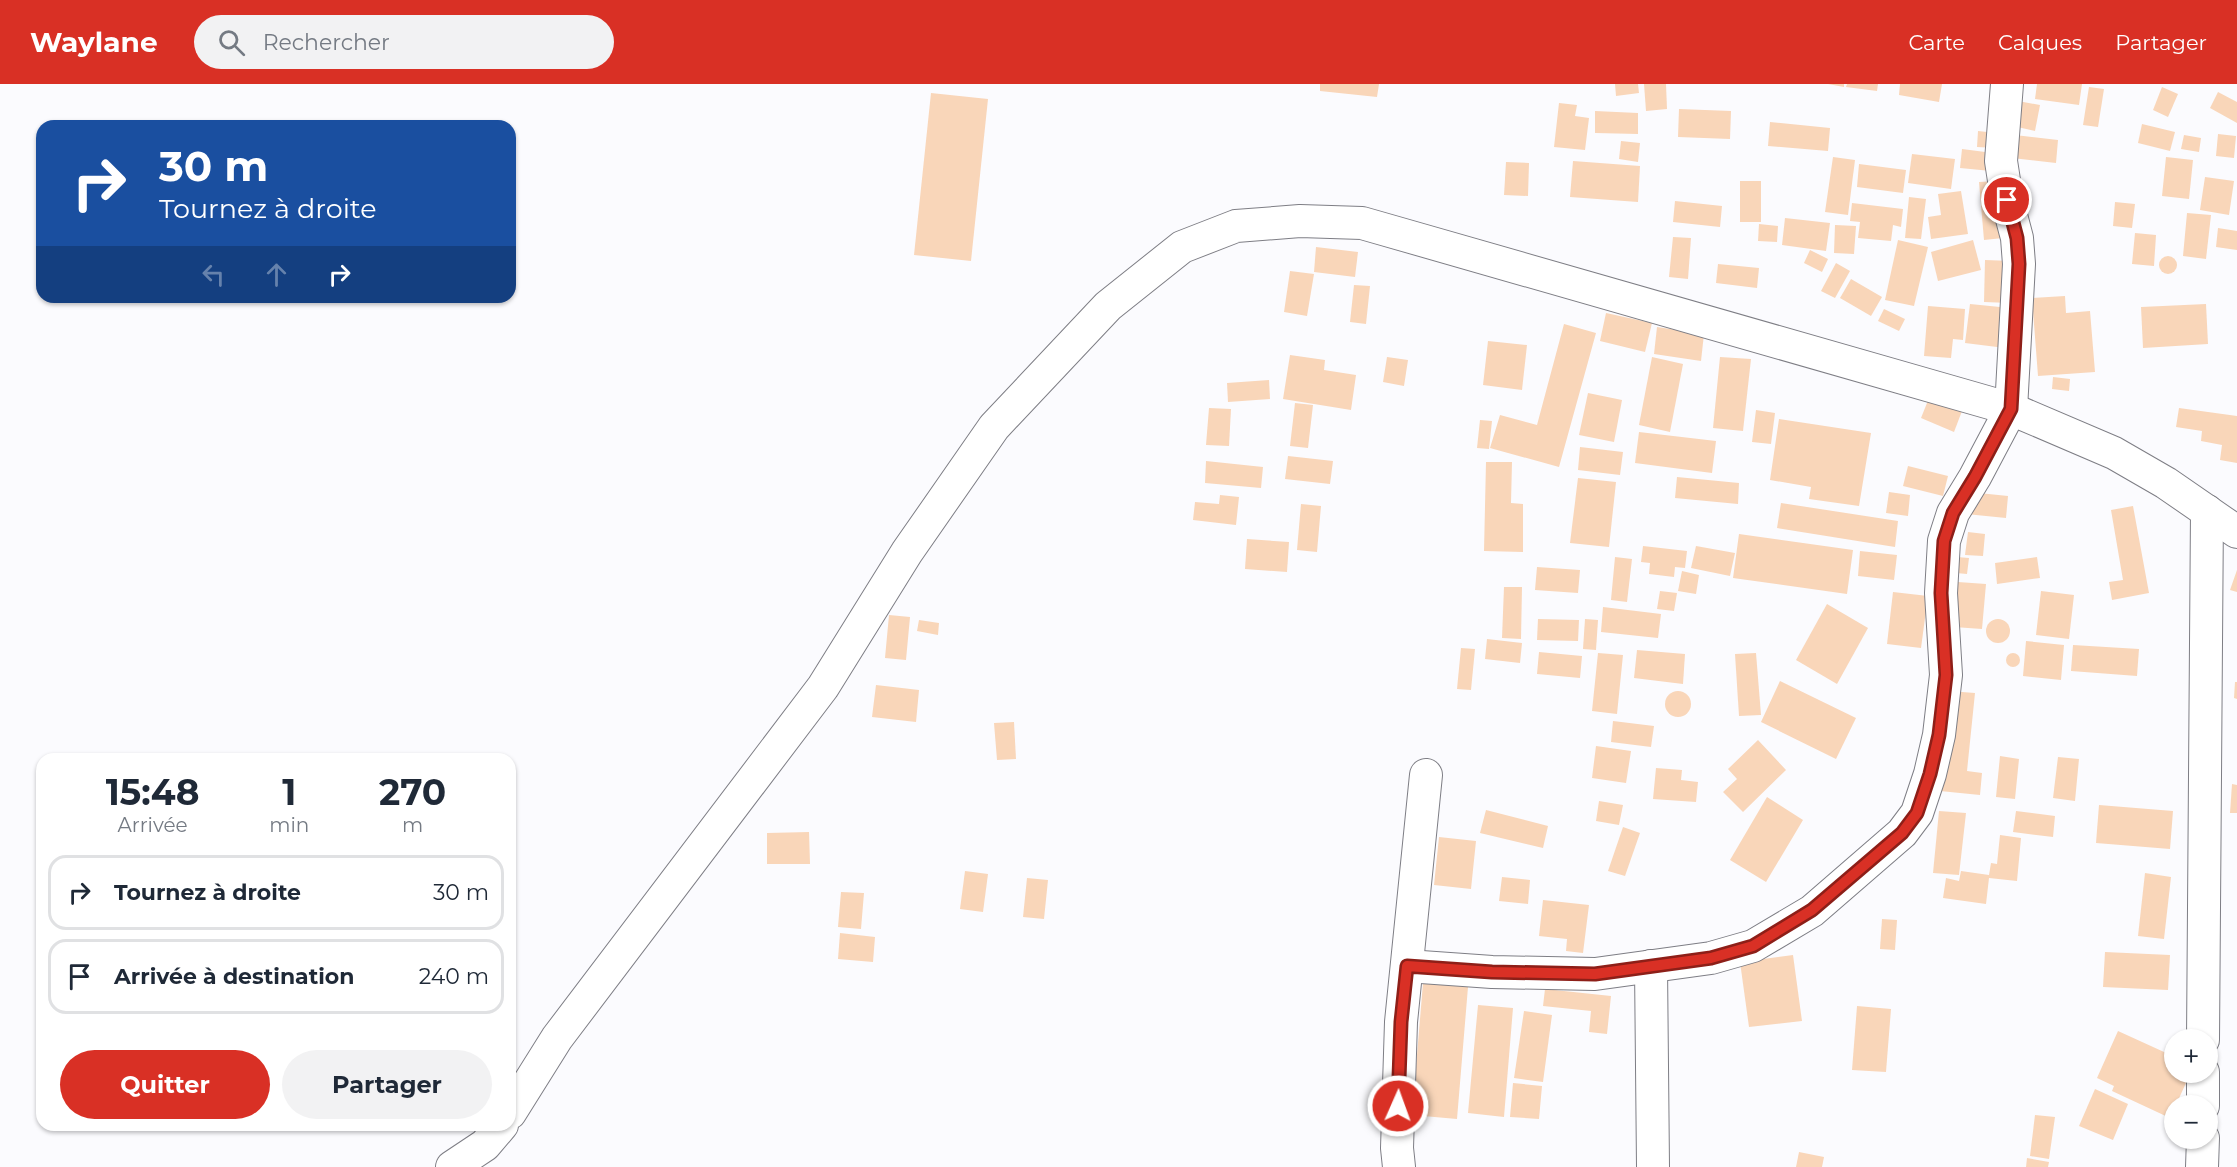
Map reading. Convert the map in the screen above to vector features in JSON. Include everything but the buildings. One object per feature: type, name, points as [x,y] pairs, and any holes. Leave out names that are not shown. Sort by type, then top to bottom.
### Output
[{"type":"street","points":[[1407,966],[1492,972],[1595,974],[1711,958],[1753,946],[1812,910],[1902,833],[1917,813],[1930,774],[1939,735],[1946,675],[1941,593],[1944,541],[1953,513],[2011,409],[2019,264],[2017,238],[2007,200],[2001,161],[2007,84]]},
{"type":"street","points":[[516,1103],[557,1038],[823,687],[907,552],[994,427],[1108,306],[1182,247],[1236,226],[1300,221],[1362,222],[2011,409],[2114,453],[2166,483],[2237,532]]},
{"type":"street","points":[[2203,1029],[2207,511]]},
{"type":"street","points":[[1399,1167],[1397,1148],[1401,1034],[1426,775]]},
{"type":"street","points":[[1652,966],[1653,1167]]},
{"type":"street","points":[[452,1167],[485,1145],[497,1131]]},
{"type":"street","points":[[2202,1167],[2203,1149]]},
{"type":"route","points":[[1398,1106],[1401,1022],[1407,966],[1492,972],[1595,974],[1711,958],[1753,946],[1812,910],[1902,833],[1917,813],[1930,774],[1939,735],[1946,675],[1941,593],[1944,541],[1953,513],[2011,409],[2019,264],[2017,238],[2007,200]]}]
